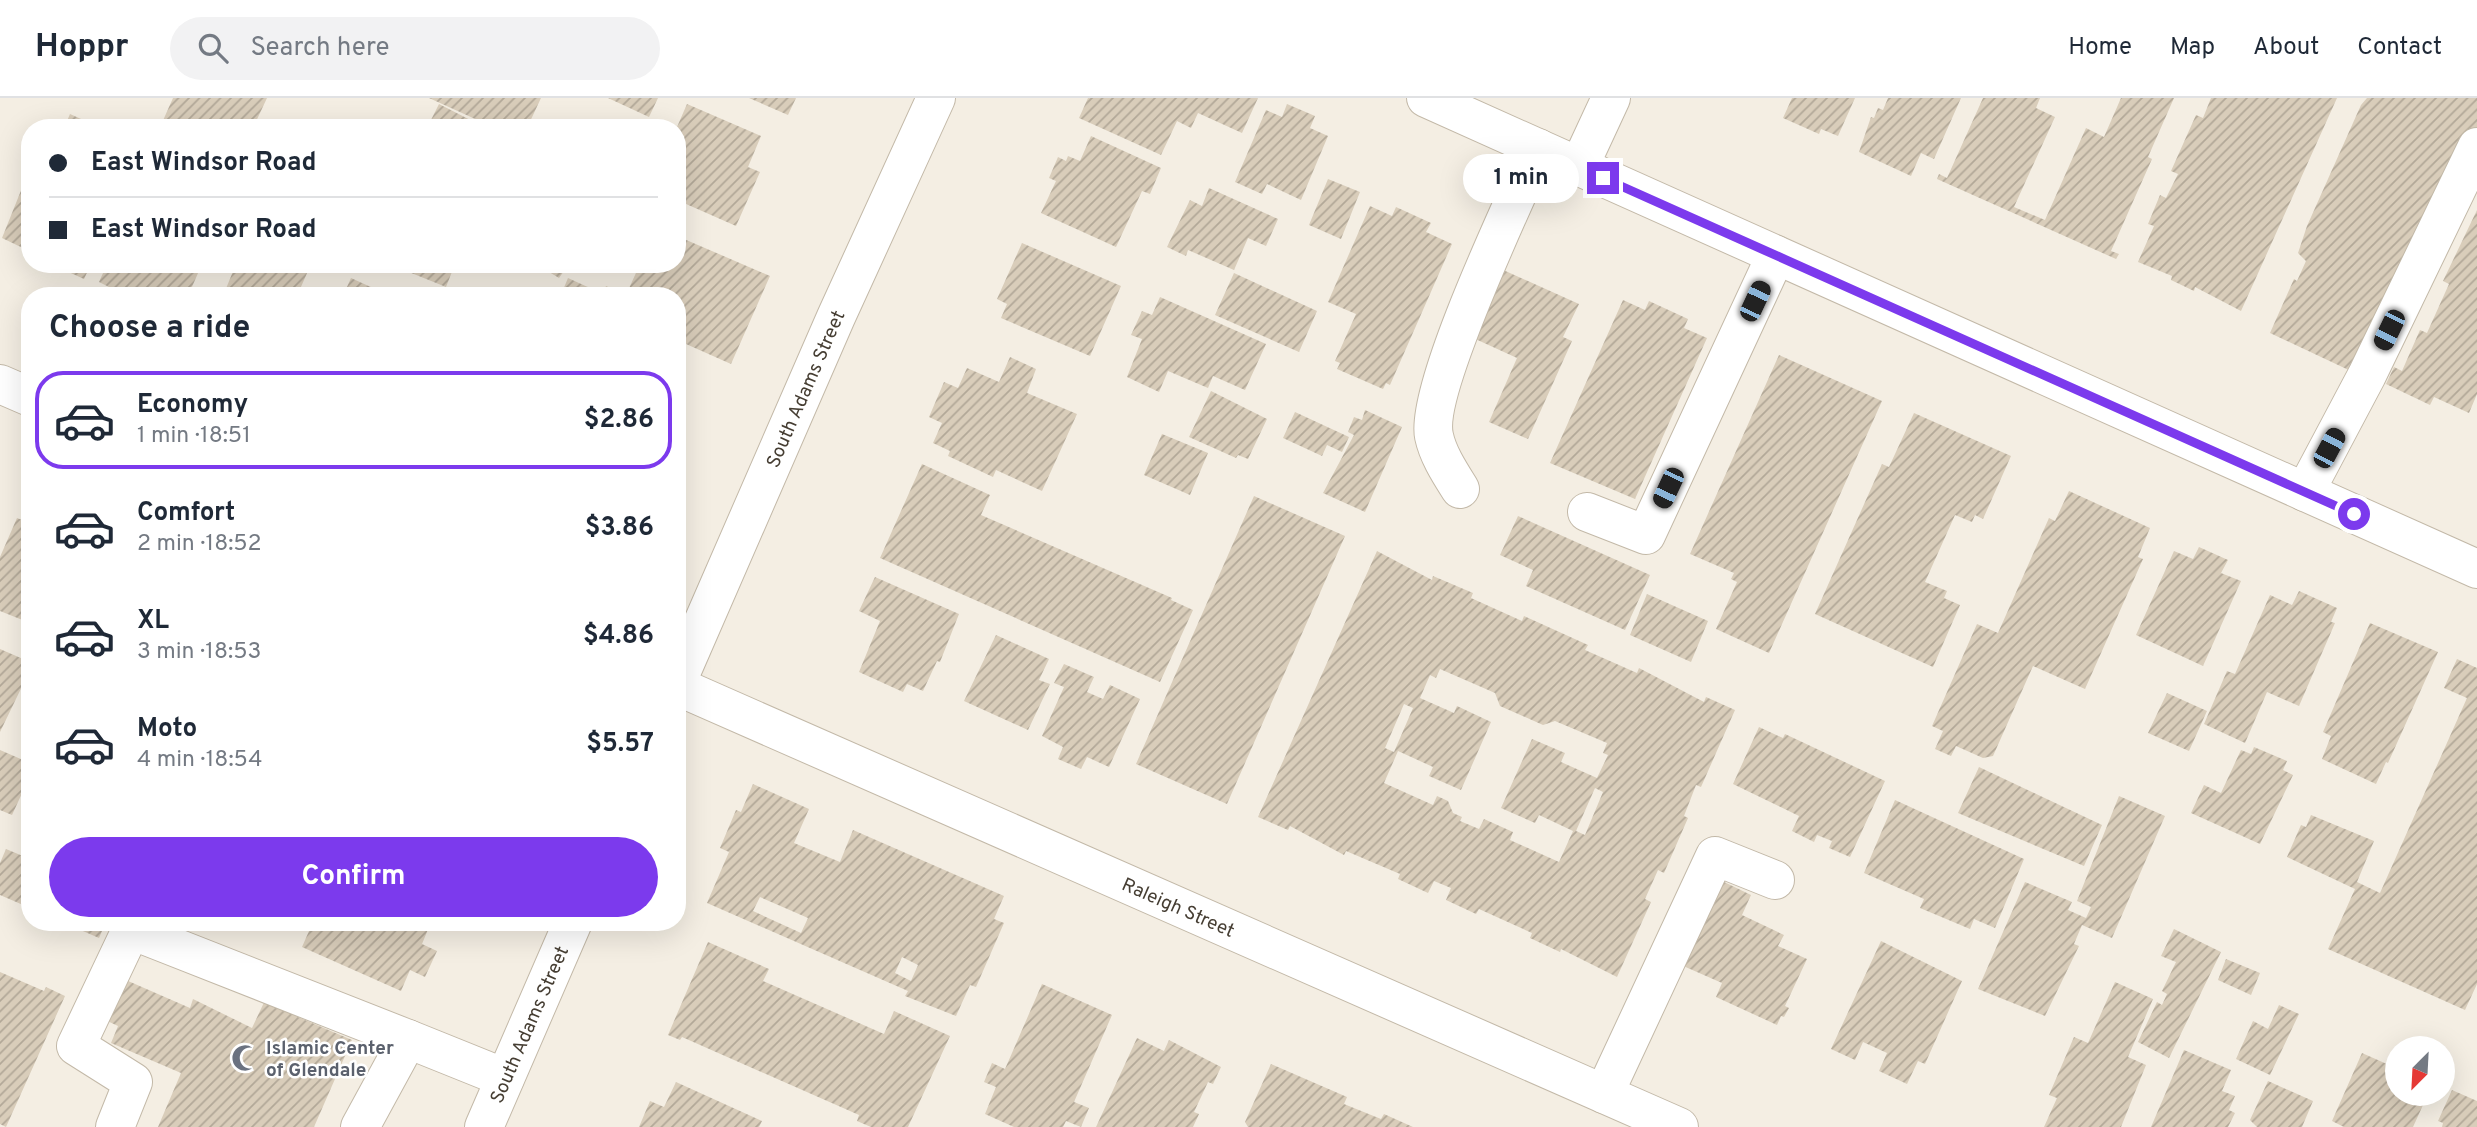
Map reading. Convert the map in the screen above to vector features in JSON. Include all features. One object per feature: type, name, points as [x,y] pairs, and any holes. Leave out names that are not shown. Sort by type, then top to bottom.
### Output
[{"type":"street","name":"South Adams Street","points":[[686,663],[836,317],[936,98]]},
{"type":"street","points":[[1426,98],[2477,569]]},
{"type":"street","points":[[1578,167],[1611,98]]},
{"type":"street","points":[[2305,492],[2367,375],[2477,147]]},
{"type":"street","points":[[1460,489],[1434,436],[1433,410],[1449,358],[1538,148]]},
{"type":"street","points":[[1587,512],[1646,535],[1776,256]]},
{"type":"street","points":[[0,384],[21,393]]},
{"type":"street","name":"Raleigh Street","points":[[686,688],[1679,1127]]},
{"type":"street","points":[[1604,1094],[1715,856],[1775,880]]},
{"type":"street","points":[[115,1127],[133,1082],[76,1046],[131,931]]},
{"type":"street","points":[[134,931],[505,1078]]},
{"type":"street","name":"South Adams Street","points":[[484,1127],[569,931]]},
{"type":"street","points":[[359,1127],[408,1039]]},
{"type":"building","points":[[173,98],[267,98],[257,119],[164,119]]},
{"type":"building","points":[[429,98],[541,98],[531,119],[475,119]]},
{"type":"building","points":[[608,98],[658,98],[649,117]]},
{"type":"building","points":[[749,98],[796,98],[788,115]]},
{"type":"building","points":[[1088,98],[1258,98],[1242,133],[1198,113],[1191,128],[1177,121],[1161,155],[1079,118]]},
{"type":"building","points":[[1792,98],[1855,98],[1838,136],[1821,129],[1819,134],[1783,118]]},
{"type":"building","points":[[1888,98],[1961,98],[1934,159],[1921,153],[1911,176],[1859,152],[1871,117],[1874,118],[1878,108],[1883,110]]},
{"type":"building","points":[[1983,98],[2040,98],[2036,108],[2055,117],[2014,207],[2045,220],[2086,128],[2104,137],[2121,98],[2174,98],[2148,157],[2152,159],[2111,251],[2119,254],[2116,259],[1937,179],[1939,174],[1947,178]]},
{"type":"building","points":[[2211,98],[2337,98],[2241,311],[2195,287],[2194,291],[2171,280],[2172,276],[2138,262],[2154,226],[2148,224],[2160,195],[2166,198],[2178,174],[2171,171],[2196,115],[2203,118]]},
{"type":"building","points":[[2367,98],[2477,98],[2477,128],[2471,130],[2355,373],[2270,333],[2294,279],[2297,281],[2306,261],[2298,253],[2307,226],[2361,105]]},
{"type":"building","points":[[439,104],[468,119],[432,119]]},
{"type":"building","points":[[687,104],[761,136],[748,167],[760,172],[736,226],[686,204],[686,119],[680,119]]},
{"type":"building","points":[[1287,104],[1315,116],[1310,128],[1328,136],[1301,200],[1267,184],[1262,194],[1235,182],[1266,110],[1282,117]]},
{"type":"building","points":[[70,114],[81,119],[68,119]]},
{"type":"building","points":[[1091,136],[1161,168],[1150,194],[1142,191],[1116,247],[1041,213],[1056,181],[1049,178],[1058,157],[1066,161],[1068,156],[1080,161]]},
{"type":"building","points":[[1328,179],[1360,192],[1341,239],[1309,225]]},
{"type":"building","points":[[1209,188],[1278,219],[1266,246],[1248,238],[1234,270],[1188,250],[1186,256],[1167,247],[1190,200],[1202,206]]},
{"type":"building","points":[[21,190],[21,247],[2,238]]},
{"type":"building","points":[[1370,206],[1392,216],[1396,207],[1431,223],[1426,232],[1452,244],[1390,385],[1386,383],[1383,389],[1337,369],[1340,363],[1335,361],[1356,314],[1328,302]]},
{"type":"building","points":[[2477,210],[2477,394],[2469,413],[2434,397],[2430,405],[2386,384],[2394,367],[2402,371],[2420,330],[2427,333],[2449,284],[2443,281]]},
{"type":"building","points":[[686,240],[770,276],[731,364],[686,344],[686,287],[630,287],[636,273],[686,273]]},
{"type":"building","points":[[1022,243],[1121,286],[1090,356],[1001,318],[1007,304],[997,299]]},
{"type":"building","points":[[1501,269],[1579,304],[1563,337],[1572,341],[1528,439],[1489,422],[1517,358],[1471,337]]},
{"type":"building","points":[[71,273],[87,273],[84,279]]},
{"type":"building","points":[[103,273],[198,273],[192,287],[109,287],[99,282]]},
{"type":"building","points":[[232,273],[307,273],[301,287],[227,287]]},
{"type":"building","points":[[411,273],[451,273],[446,287]]},
{"type":"building","points":[[1234,273],[1317,311],[1299,352],[1215,315]]},
{"type":"building","points":[[351,278],[371,287],[347,287]]},
{"type":"building","points":[[568,278],[588,287],[564,287]]},
{"type":"building","points":[[1160,297],[1266,344],[1245,390],[1213,376],[1208,388],[1168,371],[1159,392],[1127,377],[1142,339],[1131,335],[1142,311],[1152,315]]},
{"type":"building","points":[[1623,300],[1645,310],[1649,301],[1688,319],[1684,328],[1707,338],[1635,499],[1550,463]]},
{"type":"building","points":[[1779,355],[1882,401],[1769,653],[1716,629],[1737,582],[1731,579],[1734,573],[1690,554]]},
{"type":"building","points":[[1010,357],[1036,369],[1027,393],[1077,414],[1042,491],[996,470],[993,477],[948,456],[950,451],[933,443],[942,423],[929,417],[944,382],[958,388],[967,368],[999,382]]},
{"type":"building","points":[[1211,391],[1267,419],[1248,459],[1238,455],[1236,458],[1189,437]]},
{"type":"building","points":[[1365,410],[1402,427],[1365,512],[1323,493],[1354,435],[1348,432],[1354,417],[1362,420]]},
{"type":"building","points":[[1295,412],[1349,437],[1342,452],[1327,445],[1322,456],[1283,438]]},
{"type":"building","points":[[1914,413],[2011,456],[1983,519],[1975,515],[1972,522],[1955,515],[1925,582],[1947,591],[1944,598],[1960,605],[1933,667],[1815,614],[1882,464],[1889,467]]},
{"type":"building","points":[[1162,434],[1208,453],[1190,495],[1144,475]]},
{"type":"building","points":[[922,464],[990,495],[981,515],[1172,598],[1171,600],[1193,610],[1160,682],[880,558]]},
{"type":"building","points":[[2069,491],[2150,528],[2138,557],[2143,559],[2085,689],[2033,666],[1993,756],[1983,758],[1956,746],[1951,756],[1935,749],[1943,731],[1932,726],[1977,624],[1998,633],[2049,518],[2055,521]]},
{"type":"building","points":[[1254,496],[1345,536],[1227,804],[1136,764]]},
{"type":"building","points":[[1518,516],[1650,575],[1625,630],[1526,586],[1533,570],[1500,555]]},
{"type":"building","points":[[17,518],[21,520],[21,619],[0,611],[0,557]]},
{"type":"building","points":[[2199,547],[2228,560],[2221,573],[2241,581],[2203,666],[2136,635],[2174,551],[2193,559]]},
{"type":"building","points":[[1377,551],[1432,580],[1433,576],[1473,593],[1471,598],[1522,621],[1524,616],[1588,645],[1585,650],[1637,673],[1639,668],[1704,702],[1706,697],[1735,710],[1701,787],[1696,785],[1684,816],[1688,818],[1664,873],[1658,870],[1645,899],[1651,902],[1617,977],[1561,949],[1560,952],[1530,938],[1532,933],[1479,909],[1476,914],[1446,900],[1451,888],[1434,881],[1428,893],[1398,879],[1400,874],[1346,851],[1344,855],[1290,826],[1288,830],[1258,817]],"holes":[[[1440,669],[1495,693],[1500,706],[1543,725],[1555,721],[1607,743],[1603,753],[1608,755],[1597,778],[1561,762],[1565,753],[1532,739],[1501,808],[1535,823],[1539,815],[1573,831],[1559,862],[1510,840],[1513,832],[1484,819],[1479,829],[1460,821],[1462,817],[1453,813],[1448,801],[1437,796],[1433,805],[1384,783],[1398,751],[1433,767],[1429,776],[1461,790],[1491,722],[1457,706],[1454,713],[1420,698],[1430,675],[1436,678]],[[1404,704],[1413,708],[1394,752],[1385,748]],[[1595,788],[1603,792],[1585,835],[1576,831]]]},
{"type":"building","points":[[875,577],[959,614],[940,662],[937,661],[923,691],[907,684],[903,692],[859,672],[880,621],[859,611]]},
{"type":"building","points":[[2299,591],[2337,608],[2331,622],[2335,623],[2299,706],[2267,692],[2245,743],[2204,724],[2227,671],[2235,674],[2270,595],[2292,605]]},
{"type":"building","points":[[1647,594],[1708,621],[1691,662],[1630,635]]},
{"type":"building","points":[[2370,623],[2438,652],[2376,784],[2322,759],[2331,736],[2323,732]]},
{"type":"building","points":[[996,635],[1049,659],[1039,680],[1050,684],[1028,730],[964,701]]},
{"type":"building","points":[[0,649],[21,658],[21,689],[0,732]]},
{"type":"building","points":[[2457,659],[2477,668],[2477,984],[2465,1010],[2328,949],[2355,889],[2287,857],[2301,825],[2306,827],[2311,815],[2374,841],[2357,882],[2380,893],[2467,698],[2444,688]]},
{"type":"building","points":[[1064,664],[1094,677],[1087,692],[1103,699],[1110,685],[1140,699],[1109,767],[1087,757],[1081,769],[1058,759],[1063,747],[1042,736],[1064,687],[1054,683]]},
{"type":"building","points":[[2167,693],[2207,711],[2189,751],[2148,733]]},
{"type":"building","points":[[1759,727],[1783,738],[1785,734],[1885,781],[1850,857],[1829,848],[1832,841],[1817,835],[1814,842],[1792,831],[1799,816],[1733,784]]},
{"type":"building","points":[[2254,747],[2287,761],[2283,770],[2293,775],[2260,844],[2191,813],[2204,785],[2221,793],[2241,750],[2251,754]]},
{"type":"building","points":[[0,750],[21,759],[21,796],[12,815],[0,810]]},
{"type":"building","points":[[1979,767],[2102,825],[2084,866],[1958,813]]},
{"type":"building","points":[[753,784],[809,809],[794,843],[840,862],[853,830],[1004,896],[994,919],[1004,923],[976,987],[970,985],[956,1016],[905,996],[908,991],[707,903],[729,852],[720,848],[736,810],[741,812]],"holes":[[[760,897],[808,918],[801,933],[753,911]],[[902,957],[918,965],[911,981],[895,973]]]},
{"type":"building","points":[[2119,796],[2165,816],[2112,938],[2082,925],[2074,944],[2079,946],[2045,1016],[1978,989],[2025,882],[2072,902],[2068,910],[2086,918],[2091,907],[2077,901]]},
{"type":"building","points":[[1895,800],[2024,859],[1995,928],[1974,919],[1970,929],[1920,908],[1924,899],[1864,873]]},
{"type":"building","points":[[6,849],[21,855],[21,904],[0,895],[0,863]]},
{"type":"building","points":[[1720,880],[1751,895],[1742,915],[1784,935],[1778,946],[1807,959],[1785,1006],[1789,1008],[1777,1025],[1716,997],[1722,983],[1681,965]]},
{"type":"building","points":[[2174,929],[2221,952],[2169,1058],[2138,1042],[2157,1002],[2162,1005],[2167,994],[2162,991],[2176,962],[2161,956]]},
{"type":"building","points":[[83,931],[102,931],[99,938]]},
{"type":"building","points":[[309,931],[427,931],[422,944],[437,951],[425,977],[410,970],[401,991],[302,947]]},
{"type":"building","points":[[1881,941],[1962,981],[1925,1064],[1918,1061],[1907,1084],[1879,1071],[1887,1053],[1863,1042],[1855,1060],[1831,1049]]},
{"type":"building","points":[[708,942],[769,969],[763,981],[884,1034],[894,1011],[950,1036],[908,1127],[871,1127],[857,1121],[859,1115],[682,1037],[680,1040],[668,1035]]},
{"type":"building","points":[[2226,959],[2260,973],[2251,995],[2218,980]]},
{"type":"building","points":[[0,972],[44,991],[46,987],[65,996],[6,1127],[0,1124]]},
{"type":"building","name":"Islamic Center of Glendale","points":[[119,977],[190,1008],[193,999],[252,1028],[268,994],[302,1009],[298,1017],[352,1040],[314,1127],[158,1127],[181,1073],[111,1043],[118,1026],[101,1018]]},
{"type":"building","points":[[2115,982],[2153,999],[2128,1057],[2146,1065],[2121,1127],[2044,1127],[2057,1098],[2049,1095],[2074,1037],[2088,1043]]},
{"type":"building","points":[[1042,984],[1112,1015],[1074,1102],[1089,1108],[1081,1127],[1066,1121],[1063,1127],[1014,1127],[985,1114],[996,1087],[984,1082],[992,1063],[1005,1069]]},
{"type":"building","points":[[2279,1005],[2299,1014],[2270,1075],[2236,1059],[2253,1021],[2268,1029]]},
{"type":"building","points":[[1137,1038],[1164,1051],[1169,1040],[1221,1067],[1213,1084],[1208,1082],[1194,1112],[1199,1114],[1193,1127],[1096,1127]]},
{"type":"building","points":[[2184,1050],[2231,1070],[2222,1091],[2235,1096],[2229,1110],[2235,1113],[2228,1127],[2151,1127]]},
{"type":"building","points":[[2362,1053],[2385,1063],[2385,1106],[2423,1106],[2413,1127],[2344,1127],[2332,1121]]},
{"type":"building","points":[[1271,1064],[1347,1097],[1344,1104],[1381,1119],[1384,1114],[1413,1127],[1248,1127],[1245,1122]]},
{"type":"building","points":[[2268,1081],[2313,1101],[2302,1127],[2257,1127],[2250,1120]]},
{"type":"building","points":[[676,1082],[762,1121],[759,1127],[639,1127],[650,1101],[664,1107]]},
{"type":"building","points":[[2455,1091],[2477,1101],[2477,1127],[2442,1127],[2443,1123],[2438,1121],[2445,1106],[2455,1106]]},
{"type":"place","name":"Islamic Center of Glendale","points":[[245,1058]]},
{"type":"route","points":[[1603,178],[2354,514]]}]
